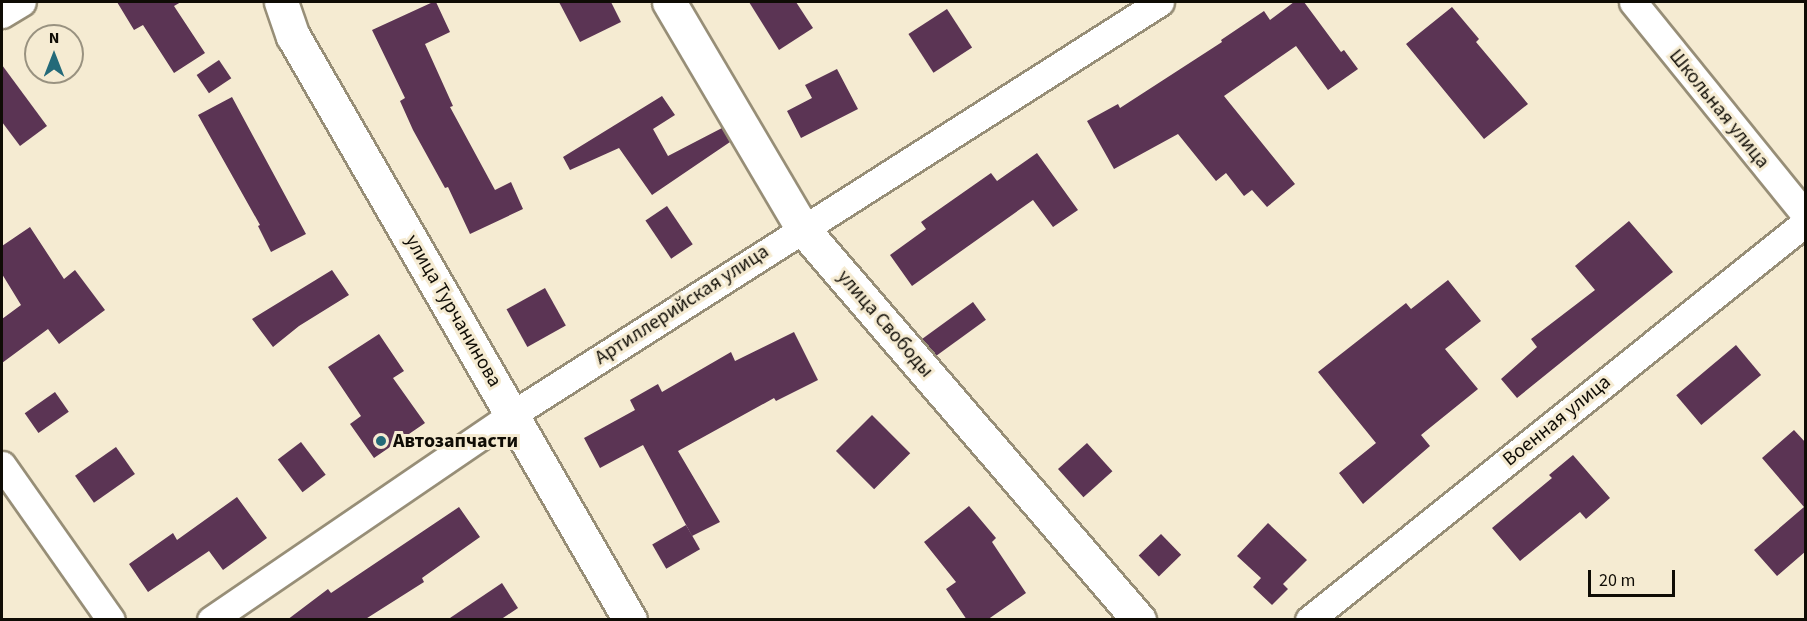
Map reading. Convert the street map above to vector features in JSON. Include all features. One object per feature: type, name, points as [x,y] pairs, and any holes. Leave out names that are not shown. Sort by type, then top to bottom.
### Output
[{"type":"street","points":[[2,14],[22,2]]},
{"type":"street","name":"улица Турчанинова","points":[[281,2],[292,36],[513,414],[630,620]]},
{"type":"street","name":"улица Свободы","points":[[669,2],[802,228],[1139,620]]},
{"type":"street","name":"Артиллерийская улица","points":[[211,620],[513,414],[1160,2]]},
{"type":"street","name":"Школьная улица","points":[[1633,2],[1806,216]]},
{"type":"street","name":"Военная улица","points":[[1309,620],[1806,222]]},
{"type":"street","points":[[2,465],[111,620]]},
{"type":"building","points":[[117,2],[181,2],[174,6],[205,53],[174,73],[143,25],[134,30]]},
{"type":"building","points":[[436,2],[450,32],[425,44],[453,106],[450,107],[495,190],[511,182],[523,209],[470,234],[448,187],[445,188],[413,130],[400,101],[405,98],[372,30]]},
{"type":"building","points":[[559,2],[611,2],[621,22],[580,42]]},
{"type":"building","points":[[749,2],[796,2],[813,28],[779,50]]},
{"type":"building","points":[[1294,2],[1304,2],[1341,52],[1344,50],[1358,69],[1328,90],[1296,46],[1224,96],[1295,184],[1267,207],[1252,190],[1244,196],[1226,173],[1216,181],[1178,134],[1114,169],[1087,121],[1118,104],[1120,108],[1222,42],[1221,40],[1264,11],[1270,20]]},
{"type":"building","points":[[1452,7],[1479,39],[1476,42],[1528,104],[1484,139],[1406,44]]},
{"type":"building","points":[[947,9],[972,48],[933,73],[908,34]]},
{"type":"building","points":[[219,60],[231,78],[209,93],[197,75]]},
{"type":"building","points":[[2,65],[47,126],[20,146],[2,122]]},
{"type":"building","points":[[837,69],[858,109],[801,138],[787,111],[812,98],[805,85]]},
{"type":"building","points":[[662,96],[675,115],[653,129],[668,156],[722,128],[730,142],[652,195],[619,148],[570,170],[563,157]]},
{"type":"building","points":[[232,97],[306,234],[271,252],[258,226],[260,225],[198,115]]},
{"type":"building","points":[[1037,153],[1078,210],[1053,227],[1033,200],[912,286],[890,255],[926,229],[921,222],[991,173],[997,181]]},
{"type":"building","points":[[667,206],[693,244],[671,259],[645,221]]},
{"type":"building","points":[[1629,221],[1673,272],[1517,398],[1501,379],[1537,347],[1531,339],[1595,290],[1575,266]]},
{"type":"building","points":[[30,227],[64,279],[75,270],[105,310],[59,344],[48,329],[2,363],[2,319],[21,305],[2,274],[2,246]]},
{"type":"building","points":[[332,270],[349,295],[299,326],[273,347],[252,319]]},
{"type":"building","points":[[1448,280],[1481,321],[1445,349],[1478,389],[1421,435],[1430,446],[1363,504],[1339,473],[1376,443],[1318,372],[1406,303],[1411,309]]},
{"type":"building","points":[[545,288],[566,326],[527,347],[507,309]]},
{"type":"building","points":[[973,302],[986,320],[935,357],[922,339]]},
{"type":"building","points":[[794,332],[818,380],[776,401],[774,398],[678,451],[720,522],[692,536],[643,445],[600,468],[584,438],[635,410],[630,400],[658,384],[662,392],[731,352],[735,361]]},
{"type":"building","points":[[379,334],[404,371],[393,378],[425,423],[374,458],[350,424],[361,416],[328,367]]},
{"type":"building","points":[[1736,345],[1761,375],[1701,425],[1676,395]]},
{"type":"building","points":[[55,392],[69,412],[38,433],[25,413]]},
{"type":"building","points":[[872,415],[910,453],[874,489],[836,451]]},
{"type":"building","points":[[1794,430],[1806,443],[1806,551],[1777,576],[1754,550],[1804,507],[1762,458]]},
{"type":"building","points":[[301,442],[326,475],[303,492],[278,459]]},
{"type":"building","points":[[1087,443],[1112,471],[1083,497],[1058,469]]},
{"type":"building","points":[[116,447],[135,474],[94,503],[75,476]]},
{"type":"building","points":[[1573,455],[1610,498],[1586,519],[1580,512],[1520,561],[1492,528],[1552,478],[1549,475]]},
{"type":"building","points":[[237,497],[267,538],[223,570],[209,551],[148,592],[129,564],[173,533],[177,540]]},
{"type":"building","points":[[969,506],[996,538],[992,542],[1026,593],[987,620],[967,620],[946,589],[956,582],[924,542]]},
{"type":"building","points":[[459,507],[480,537],[422,578],[424,582],[364,620],[287,620],[328,589],[331,593]]},
{"type":"building","points":[[1268,523],[1307,560],[1283,584],[1288,589],[1272,605],[1253,587],[1261,578],[1237,556]]},
{"type":"building","points":[[686,525],[700,549],[666,569],[652,544]]},
{"type":"building","points":[[1161,534],[1181,555],[1159,576],[1139,556]]},
{"type":"building","points":[[502,583],[518,608],[500,620],[447,620]]},
{"type":"place","name":"Автозапчасти","points":[[381,441]]}]
